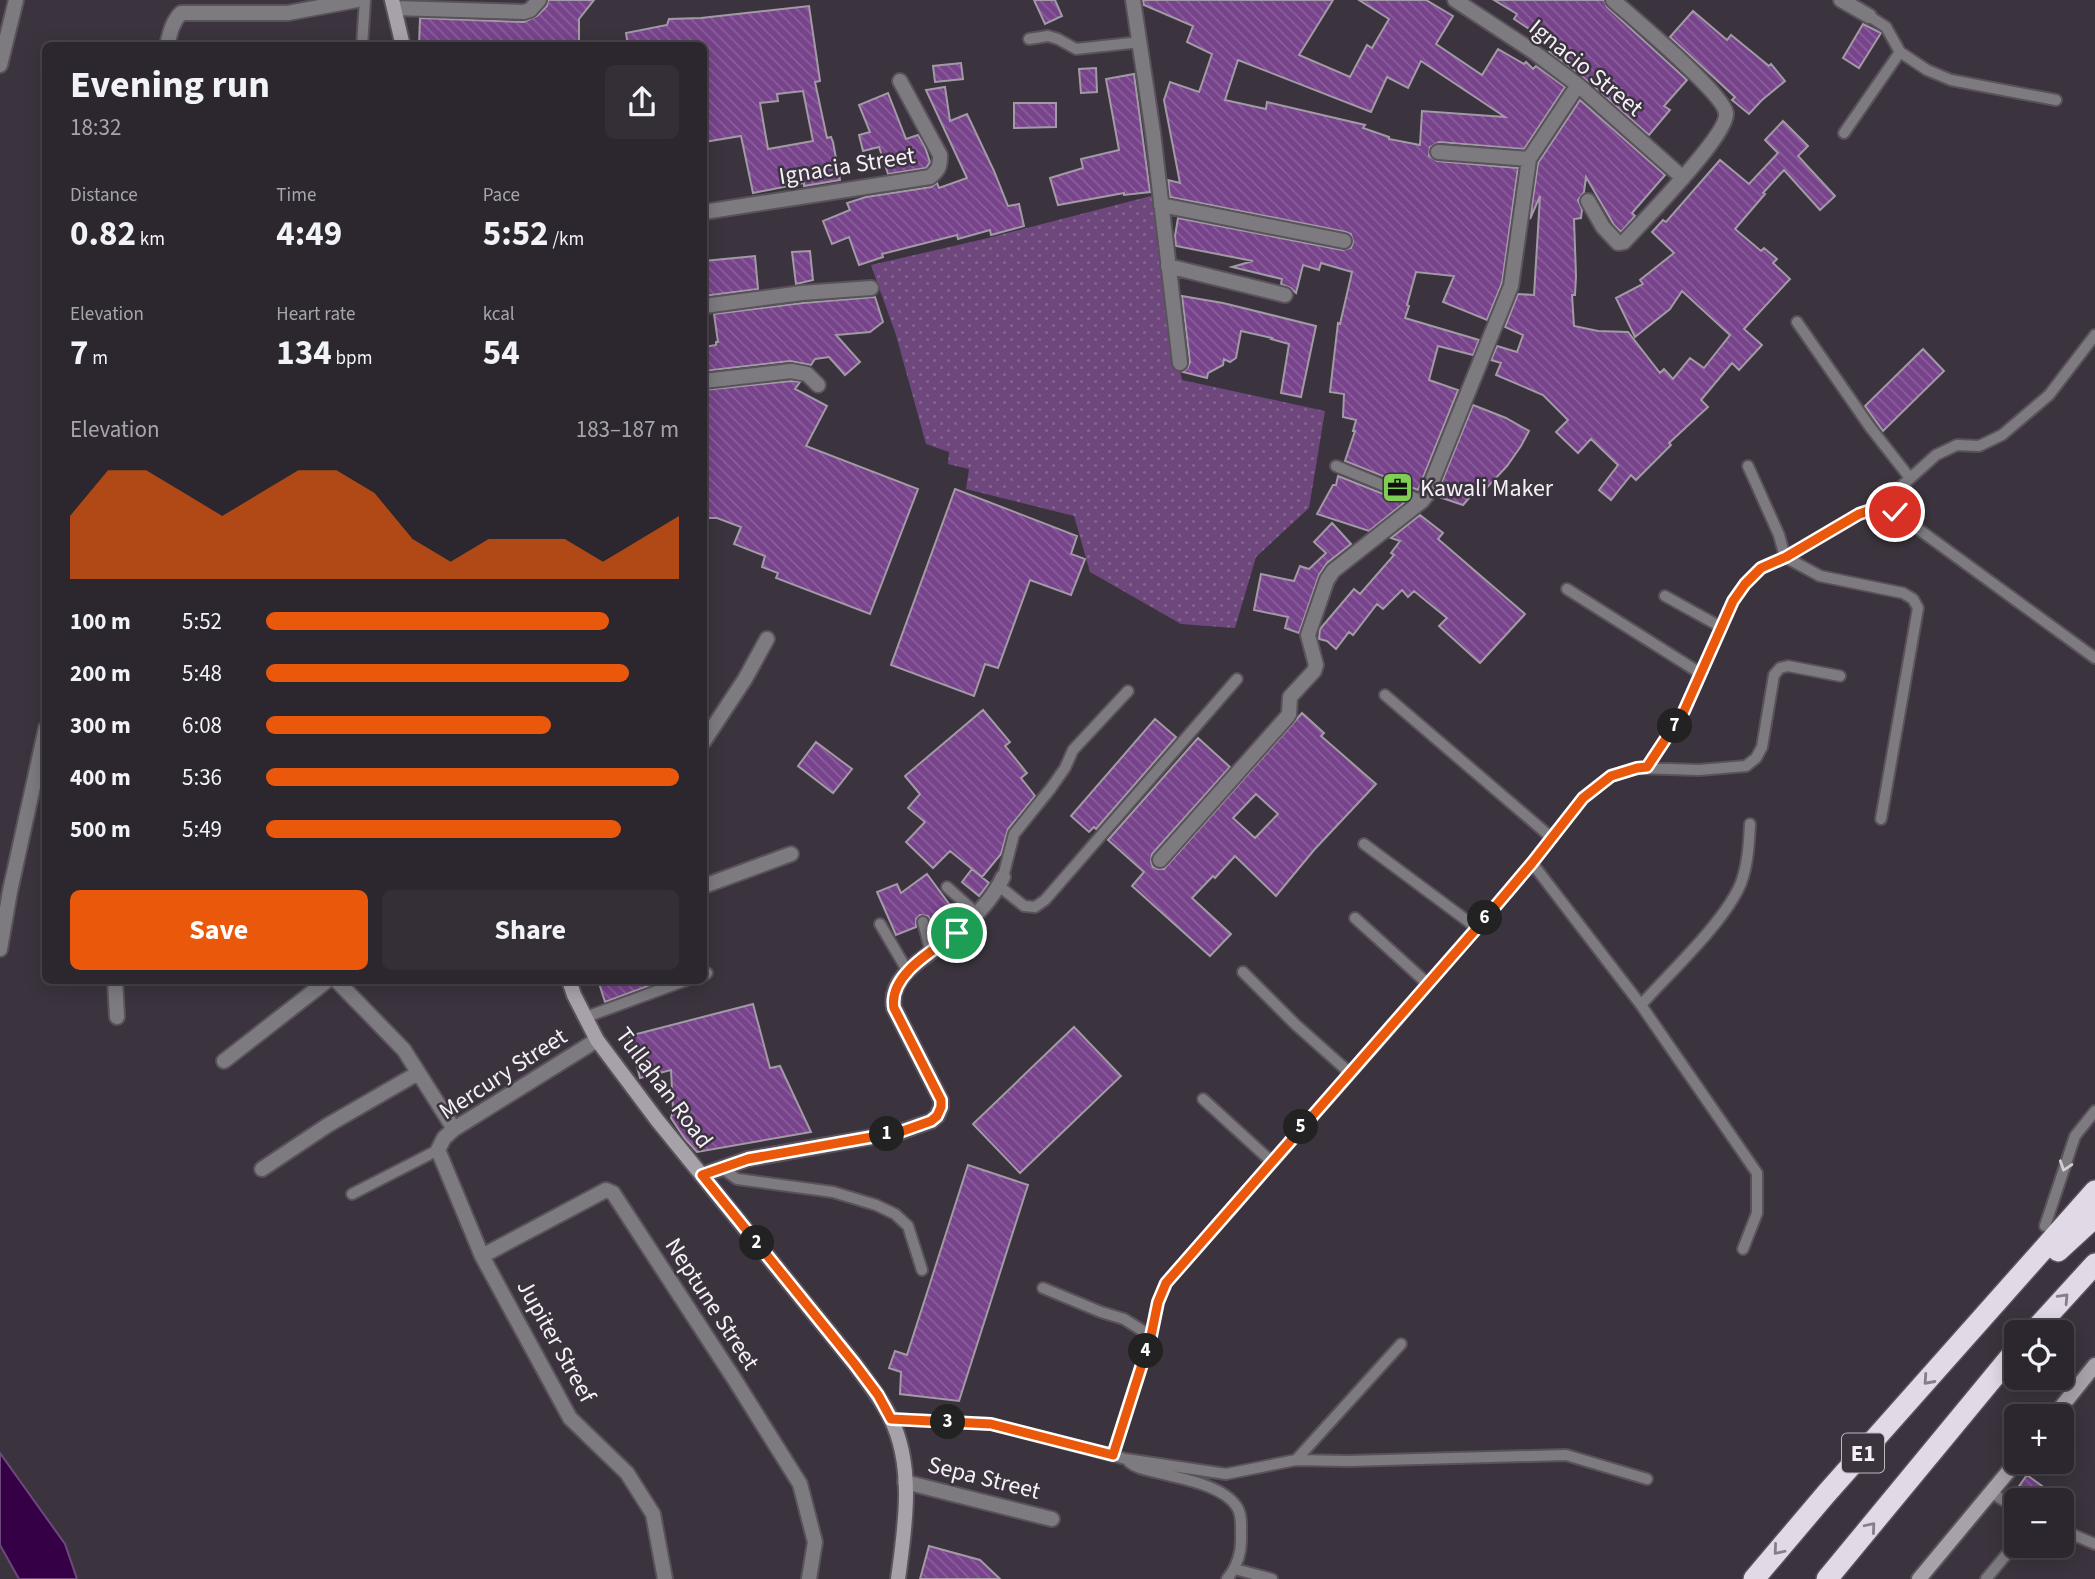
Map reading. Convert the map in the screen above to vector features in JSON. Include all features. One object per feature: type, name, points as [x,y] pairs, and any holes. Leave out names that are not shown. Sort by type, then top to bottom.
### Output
[{"type":"highway","name":"E1","points":[[1754,1579],[2095,1191]]},
{"type":"highway","name":"E1","points":[[1974,1329],[2095,1217]]},
{"type":"highway","points":[[2044,1320],[2095,1265]]},
{"type":"highway","name":"E1","points":[[1827,1579],[2004,1365]]},
{"type":"main road","points":[[393,4],[402,42]]},
{"type":"main road","name":"Tullahan Road","points":[[570,984],[597,1040],[657,1120],[878,1395],[902,1447],[905,1482],[904,1535],[898,1579]]},
{"type":"main road","points":[[2064,1404],[2093,1370]]},
{"type":"main road","points":[[1927,1576],[2007,1474]]},
{"type":"street","points":[[0,65],[16,0]]},
{"type":"street","points":[[168,42],[172,26],[181,13],[288,13],[357,0]]},
{"type":"street","points":[[393,4],[524,12],[530,10],[539,0]]},
{"type":"street","points":[[1133,0],[1180,363]]},
{"type":"street","name":"Ignacio Street","points":[[1455,0],[1578,85],[1683,178]]},
{"type":"street","points":[[1588,201],[1612,238],[1618,243],[1625,242],[1719,134],[1727,117],[1726,109],[1697,76],[1613,0]]},
{"type":"street","points":[[1841,0],[1869,16]]},
{"type":"street","name":"Ignacia Street","points":[[707,212],[930,177],[937,171],[940,155],[900,81]]},
{"type":"street","points":[[1160,860],[1289,714],[1290,697],[1314,671],[1316,665],[1308,635],[1327,580],[1333,571],[1422,501],[1429,490],[1511,286],[1529,159],[1578,85]]},
{"type":"street","points":[[1438,152],[1529,159]]},
{"type":"street","points":[[1161,205],[1344,241]]},
{"type":"street","points":[[1168,266],[1284,295]]},
{"type":"street","points":[[707,306],[802,293],[871,288]]},
{"type":"street","points":[[707,381],[791,371],[807,374],[818,386]]},
{"type":"street","points":[[707,736],[745,679],[766,639]]},
{"type":"street","points":[[0,949],[42,746]]},
{"type":"street","points":[[707,885],[791,853]]},
{"type":"street","points":[[702,1175],[748,1159],[900,1132],[931,1121],[937,1116],[941,1100],[894,1008],[892,999],[907,970],[957,933],[1001,881]]},
{"type":"street","points":[[115,984],[117,1017]]},
{"type":"street","points":[[223,1062],[323,984]]},
{"type":"street","points":[[340,984],[404,1050],[454,1129]]},
{"type":"street","name":"Mercury Street","points":[[438,1150],[454,1129],[597,1040]]},
{"type":"street","points":[[262,1169],[328,1125],[418,1073]]},
{"type":"street","name":"Jupiter Streef","points":[[438,1150],[482,1256],[570,1418],[627,1473],[653,1514],[665,1579]]},
{"type":"street","name":"Neptune Street","points":[[482,1256],[606,1190],[612,1193],[800,1484],[815,1542],[809,1579]]},
{"type":"street","name":"Sepa Street","points":[[905,1482],[1052,1519]]},
{"type":"lane","points":[[362,42],[365,0]]},
{"type":"lane","points":[[1869,16],[1886,27],[1900,52],[1927,70],[1951,80],[2056,100]]},
{"type":"lane","points":[[1029,39],[1048,36],[1076,49],[1140,42]]},
{"type":"lane","points":[[1844,133],[1900,52]]},
{"type":"lane","points":[[1797,322],[1910,478]]},
{"type":"lane","points":[[1647,767],[1684,711],[1733,601],[1761,568],[1786,557],[1859,514],[1877,508],[1936,455],[1957,445],[1979,446],[2002,435],[2049,395],[2095,335]]},
{"type":"lane","points":[[1336,466],[1422,501]]},
{"type":"lane","points":[[1748,466],[1786,557],[1820,576],[1903,593],[1913,599],[1919,608],[1881,819]]},
{"type":"lane","points":[[1877,508],[1895,512],[2095,658]]},
{"type":"lane","points":[[1567,589],[1700,673]]},
{"type":"lane","points":[[1665,596],[1721,627]]},
{"type":"lane","points":[[1113,1455],[1166,1283],[1477,928],[1583,798],[1611,776],[1637,768],[1699,770],[1746,766],[1756,758],[1762,747],[1774,675],[1780,668],[1788,666],[1840,676]]},
{"type":"lane","points":[[1128,691],[1073,750],[1051,788],[1014,834],[1001,881],[1024,906],[1035,907],[1045,900],[1237,679]]},
{"type":"lane","points":[[1385,695],[1552,838]]},
{"type":"lane","points":[[1641,1005],[1719,920],[1741,883],[1749,849],[1750,824]]},
{"type":"lane","points":[[1364,844],[1477,928]]},
{"type":"lane","points":[[1532,863],[1641,1005],[1757,1173],[1757,1213],[1743,1249]]},
{"type":"lane","points":[[947,887],[976,913]]},
{"type":"lane","points":[[1355,918],[1428,984]]},
{"type":"lane","points":[[923,922],[931,952]]},
{"type":"lane","points":[[880,924],[907,970]]},
{"type":"lane","points":[[1243,972],[1296,1025],[1350,1073]]},
{"type":"lane","points":[[586,1017],[675,984]]},
{"type":"lane","points":[[1203,1099],[1271,1161]]},
{"type":"lane","points":[[2045,1226],[2075,1136],[2095,1111]]},
{"type":"lane","points":[[352,1194],[438,1150]]},
{"type":"lane","points":[[722,1168],[737,1179],[833,1192],[876,1205],[895,1214],[908,1226],[922,1270]]},
{"type":"lane","points":[[1043,1288],[1124,1320],[1151,1336]]},
{"type":"lane","points":[[1296,1460],[1401,1344]]},
{"type":"lane","points":[[891,1419],[991,1424],[1126,1459],[1226,1474],[1296,1460],[1566,1455],[1647,1479]]},
{"type":"lane","points":[[1126,1459],[1137,1468],[1193,1481],[1213,1489],[1227,1497],[1238,1508],[1242,1547],[1235,1569],[1227,1579]]},
{"type":"lane","points":[[1992,1493],[2004,1500]]},
{"type":"lane","points":[[2074,1535],[2095,1544]]},
{"type":"lane","points":[[1986,1579],[2004,1557]]},
{"type":"lane","points":[[1235,1569],[1272,1579]]},
{"type":"shaded area","points":[[1155,195],[1173,337],[1182,380],[1325,411],[1309,508],[1256,557],[1235,628],[1181,624],[1090,572],[1074,516],[966,489],[969,469],[948,464],[949,452],[926,444],[896,335],[871,265]]},
{"type":"shaded area","points":[[0,1453],[65,1544],[77,1579],[19,1579],[0,1545]]},
{"type":"building","points":[[548,0],[594,0],[579,19],[579,42],[419,42],[420,18],[524,22],[537,16],[547,6]]},
{"type":"building","points":[[1034,0],[1055,0],[1062,16],[1045,24]]},
{"type":"building","points":[[1143,0],[1333,0],[1299,55],[1350,77],[1367,45],[1372,48],[1389,19],[1359,0],[1426,0],[1453,16],[1436,44],[1482,75],[1498,49],[1524,64],[1526,62],[1533,69],[1536,66],[1565,87],[1524,149],[1439,142],[1430,147],[1429,156],[1437,161],[1518,168],[1502,283],[1487,320],[1443,302],[1454,276],[1416,272],[1405,318],[1479,340],[1473,355],[1438,346],[1429,380],[1458,390],[1418,490],[1345,461],[1356,420],[1343,417],[1344,394],[1330,392],[1338,323],[1340,324],[1352,272],[1321,263],[1319,270],[1303,265],[1296,293],[1281,284],[1282,279],[1232,267],[1253,261],[1176,246],[1178,218],[1342,250],[1351,248],[1353,242],[1351,234],[1346,232],[1170,197],[1168,180],[1180,183],[1164,100],[1170,82],[1199,92],[1212,54],[1187,42],[1193,26],[1144,5]],"holes":[[[1238,60],[1371,112],[1387,77],[1408,88],[1421,61],[1505,117],[1422,111],[1420,145],[1389,139],[1363,128],[1365,125],[1267,102],[1266,109],[1225,100]]]},
{"type":"building","points":[[1494,0],[1604,0],[1607,7],[1687,80],[1664,106],[1670,110],[1649,135],[1584,78],[1549,52],[1555,46],[1514,19],[1517,14]]},
{"type":"building","points":[[809,6],[820,81],[815,82],[827,138],[831,137],[833,142],[840,180],[804,186],[804,183],[753,193],[741,136],[707,142],[707,42],[627,42],[626,33],[667,25],[669,19]],"holes":[[[803,91],[813,141],[768,149],[760,103],[778,101],[777,94]]]},
{"type":"building","points":[[1693,11],[1727,40],[1731,35],[1769,66],[1771,64],[1785,81],[1749,114],[1732,100],[1735,97],[1670,37]]},
{"type":"building","points":[[1863,24],[1881,33],[1859,68],[1843,58]]},
{"type":"building","points":[[961,63],[963,79],[935,82],[933,66]]},
{"type":"building","points":[[1096,68],[1097,92],[1081,93],[1079,69]]},
{"type":"building","points":[[1134,74],[1150,192],[1124,193],[1058,205],[1050,178],[1083,168],[1081,159],[1119,150],[1106,79]]},
{"type":"building","points":[[945,87],[950,121],[967,114],[1008,206],[1019,204],[1024,226],[991,235],[990,230],[958,239],[957,235],[882,254],[883,257],[859,265],[849,237],[832,244],[823,221],[850,210],[847,203],[866,197],[931,187],[937,183],[939,188],[967,178],[926,90]]},
{"type":"building","points":[[888,93],[906,139],[918,135],[925,147],[930,162],[926,168],[888,174],[879,147],[863,151],[859,135],[870,132],[859,105]]},
{"type":"building","points":[[1580,100],[1665,175],[1632,213],[1635,216],[1621,232],[1614,225],[1586,177],[1584,192],[1578,200],[1582,210],[1581,218],[1574,219],[1574,326],[1598,331],[1628,332],[1660,373],[1664,369],[1673,379],[1690,358],[1704,368],[1730,335],[1682,291],[1670,309],[1635,337],[1616,298],[1643,284],[1640,280],[1674,253],[1652,232],[1663,220],[1666,222],[1720,160],[1749,184],[1778,153],[1765,140],[1783,121],[1808,146],[1798,156],[1835,196],[1820,210],[1784,170],[1735,229],[1761,251],[1764,248],[1777,259],[1773,263],[1790,279],[1744,329],[1762,345],[1739,370],[1732,363],[1701,400],[1708,407],[1669,443],[1671,445],[1636,480],[1631,475],[1611,500],[1599,490],[1618,465],[1591,439],[1578,453],[1556,432],[1568,420],[1543,395],[1496,375],[1501,363],[1491,360],[1497,346],[1517,352],[1523,335],[1505,327],[1518,294],[1534,295],[1540,196],[1530,219],[1538,163]]},
{"type":"building","points":[[1014,103],[1056,103],[1056,127],[1014,128]]},
{"type":"building","points":[[810,251],[813,280],[796,284],[792,252]]},
{"type":"building","points":[[755,256],[758,289],[707,296],[707,261]]},
{"type":"building","points":[[1182,296],[1223,303],[1316,326],[1301,397],[1281,393],[1289,344],[1241,331],[1236,358],[1230,362],[1224,359],[1223,365],[1208,373],[1207,378],[1183,372],[1190,362]]},
{"type":"building","points":[[875,297],[883,322],[870,332],[836,335],[860,362],[845,375],[829,357],[815,359],[811,365],[790,361],[707,371],[707,346],[718,342],[714,314]]},
{"type":"building","points":[[1923,349],[1944,371],[1883,431],[1865,406]]},
{"type":"building","points":[[800,382],[795,389],[827,406],[806,446],[918,489],[870,614],[776,578],[778,573],[762,567],[765,556],[734,544],[741,527],[717,518],[707,518],[707,390]]},
{"type":"building","points":[[1473,405],[1506,418],[1529,431],[1507,466],[1481,494],[1476,490],[1463,505],[1436,496]]},
{"type":"building","points":[[1338,476],[1404,503],[1369,531],[1317,514],[1333,485],[1336,485]]},
{"type":"building","points":[[955,489],[1077,536],[1071,554],[1085,559],[1071,595],[1030,580],[998,668],[985,664],[974,696],[891,665]]},
{"type":"building","points":[[1420,515],[1443,533],[1438,539],[1525,614],[1480,663],[1439,626],[1447,618],[1414,591],[1408,597],[1402,590],[1383,609],[1377,604],[1353,635],[1349,632],[1336,649],[1327,641],[1319,639],[1320,629],[1354,589],[1360,594],[1394,555],[1391,553],[1400,541],[1391,538]]},
{"type":"building","points":[[1332,523],[1351,544],[1327,563],[1319,575],[1299,633],[1285,628],[1288,617],[1254,610],[1261,574],[1294,581],[1300,566],[1309,569],[1326,553],[1314,542]]},
{"type":"building","points":[[983,710],[1010,742],[1005,746],[1027,773],[1021,778],[1035,796],[1008,829],[1001,854],[982,877],[950,851],[933,868],[906,842],[925,822],[908,808],[920,794],[905,776]]},
{"type":"building","points":[[1302,713],[1324,733],[1321,736],[1376,784],[1314,850],[1276,896],[1235,856],[1215,878],[1213,876],[1192,898],[1231,934],[1210,956],[1132,886],[1144,872],[1108,840],[1198,738],[1230,767],[1152,854],[1153,867],[1164,869]],"holes":[[[1256,794],[1278,814],[1255,838],[1233,818]]]},
{"type":"building","points":[[1155,719],[1176,737],[1096,829],[1094,827],[1089,832],[1071,816]]},
{"type":"building","points":[[816,742],[852,769],[833,793],[798,766]]},
{"type":"building","points":[[972,869],[989,883],[979,896],[962,882]]},
{"type":"building","points":[[927,874],[955,912],[939,927],[935,919],[931,921],[928,916],[920,915],[916,919],[916,927],[896,935],[877,892],[897,884],[901,893]]},
{"type":"building","points":[[599,984],[653,984],[605,1002]]},
{"type":"building","points":[[753,1004],[770,1068],[780,1066],[811,1132],[697,1152],[671,1118],[671,1070],[640,1078],[629,1036]]},
{"type":"building","points":[[1074,1027],[1121,1076],[1020,1173],[973,1124]]},
{"type":"building","points":[[968,1165],[1028,1185],[959,1401],[900,1394],[901,1372],[889,1368],[895,1351],[907,1355]]},
{"type":"building","points":[[2027,1475],[2042,1486],[2040,1488],[2018,1488]]},
{"type":"building","points":[[929,1546],[980,1560],[1000,1579],[920,1579]]},
{"type":"place","name":"Kawali Maker","points":[[1397,488]]},
{"type":"route","points":[[957,933],[907,970],[892,999],[894,1008],[941,1100],[937,1116],[931,1121],[900,1132],[748,1159],[702,1175],[854,1363],[878,1395],[891,1419],[991,1424],[1113,1455],[1166,1283],[1477,928],[1583,798],[1611,776],[1647,767],[1684,711],[1733,601],[1745,584],[1761,568],[1786,557],[1859,514],[1877,508],[1895,512]]}]
